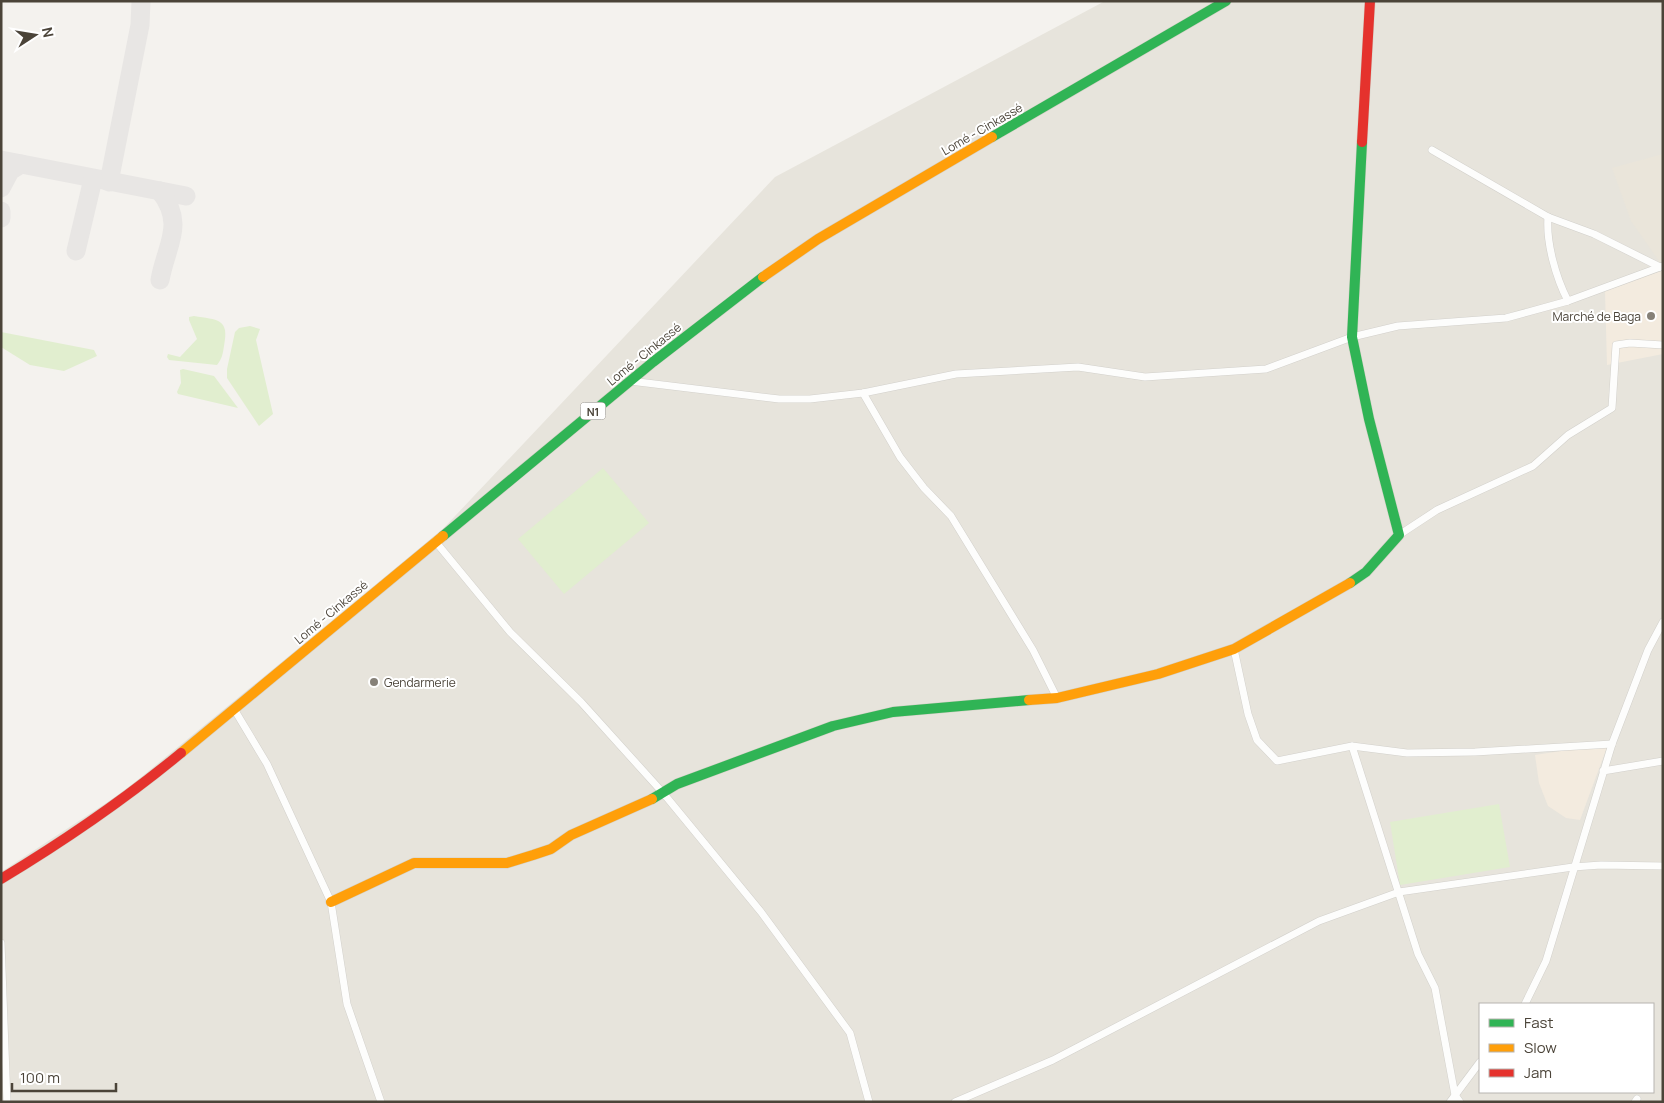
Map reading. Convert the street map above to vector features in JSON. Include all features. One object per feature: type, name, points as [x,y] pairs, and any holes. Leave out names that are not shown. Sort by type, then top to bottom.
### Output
[{"type":"main road","name":"Lomé - Cinkassé","points":[[1,879],[104,812],[234,709],[706,319],[818,239],[1226,1]]},
{"type":"main road","points":[[331,902],[414,863],[507,863],[534,855],[551,849],[571,835],[664,794],[677,784],[833,726],[894,712],[1057,698],[1158,674],[1234,649],[1324,599],[1366,572],[1399,535],[1369,419],[1352,337],[1370,1]]},
{"type":"street","points":[[1432,150],[1548,217],[1594,234],[1661,267]]},
{"type":"street","points":[[1548,217],[1550,245],[1563,292],[1568,301]]},
{"type":"street","points":[[630,381],[779,399],[810,399],[863,393],[956,374],[1078,367],[1145,377],[1266,369],[1352,337],[1398,326],[1506,318],[1568,301],[1661,267]]},
{"type":"street","points":[[1399,535],[1408,527],[1437,510],[1533,466],[1568,435],[1612,408],[1616,345],[1663,345]]},
{"type":"street","points":[[863,393],[900,457],[924,488],[951,516],[1033,650],[1057,698]]},
{"type":"street","points":[[435,541],[510,632],[580,702],[664,794],[761,912],[850,1033],[869,1102]]},
{"type":"street","points":[[1525,1003],[1546,961],[1573,867],[1612,744],[1648,650],[1663,622]]},
{"type":"street","points":[[1234,649],[1248,714],[1257,740],[1277,761],[1352,746],[1407,753],[1475,752],[1612,744]]},
{"type":"street","points":[[234,709],[267,764],[331,902],[347,1004],[381,1102]]},
{"type":"street","points":[[1352,746],[1418,954],[1435,988],[1457,1099]]},
{"type":"street","points":[[1603,771],[1663,761]]},
{"type":"street","points":[[955,1102],[1054,1060],[1319,920],[1398,892],[1573,867],[1601,865],[1663,866]]},
{"type":"street","points":[[1,943],[7,1102]]},
{"type":"street","points":[[1450,1102],[1457,1099],[1479,1064]]},
{"type":"shaded area","points":[[1105,1],[1663,1],[1663,1102],[1,1102],[1,872],[123,792],[439,533],[775,177]]},
{"type":"shaded area","points":[[1663,154],[1663,264],[1661,264],[1631,221],[1612,168]]},
{"type":"shaded area","name":"Marché de Baga","points":[[1663,270],[1663,354],[1607,365],[1605,291]]},
{"type":"shaded area","points":[[1607,747],[1580,820],[1566,818],[1548,806],[1539,783],[1535,755],[1581,748]]},
{"type":"green space","points":[[194,316],[215,320],[223,325],[225,330],[224,349],[217,365],[169,360],[167,357],[168,354],[180,357],[197,339],[189,320],[189,317]]},
{"type":"green space","points":[[250,326],[260,329],[256,340],[273,414],[259,426],[227,378],[227,369],[235,332],[239,328]]},
{"type":"green space","points":[[1,332],[94,350],[97,356],[64,371],[30,365],[1,347]]},
{"type":"green space","points":[[183,369],[214,376],[238,408],[178,394],[181,383],[180,370]]},
{"type":"green space","points":[[603,468],[649,523],[564,594],[518,539]]},
{"type":"green space","points":[[1499,804],[1510,867],[1400,885],[1390,822]]},
{"type":"waterway","points":[[55,1],[93,1]]},
{"type":"taxiway","points":[[109,182],[140,25],[141,1]]},
{"type":"taxiway","points":[[1,160],[186,196]]},
{"type":"taxiway","points":[[1,188],[10,171],[21,164]]},
{"type":"taxiway","points":[[76,251],[93,179]]},
{"type":"taxiway","points":[[160,191],[168,203],[173,225],[160,280]]},
{"type":"taxiway","points":[[1,211],[1,218]]},
{"type":"traffic: fast","points":[[992,137],[1226,1]]},
{"type":"traffic: fast","points":[[1350,583],[1366,572],[1399,535],[1369,419],[1352,337],[1362,142]]},
{"type":"traffic: fast","points":[[443,536],[653,362],[763,277]]},
{"type":"traffic: fast","points":[[652,799],[677,784],[833,726],[893,712],[1029,700]]},
{"type":"traffic: slow","points":[[763,277],[818,239],[992,137]]},
{"type":"traffic: slow","points":[[181,753],[443,536]]},
{"type":"traffic: slow","points":[[1029,700],[1057,698],[1158,674],[1234,649],[1350,583]]},
{"type":"traffic: slow","points":[[331,902],[414,863],[507,863],[533,855],[551,849],[571,835],[652,799]]},
{"type":"traffic: jam","points":[[1362,142],[1370,1]]},
{"type":"traffic: jam","points":[[1,879],[93,819],[181,753]]},
{"type":"place","name":"Marché de Baga","points":[[1651,316]]},
{"type":"place","name":"Gendarmerie","points":[[374,682]]}]
